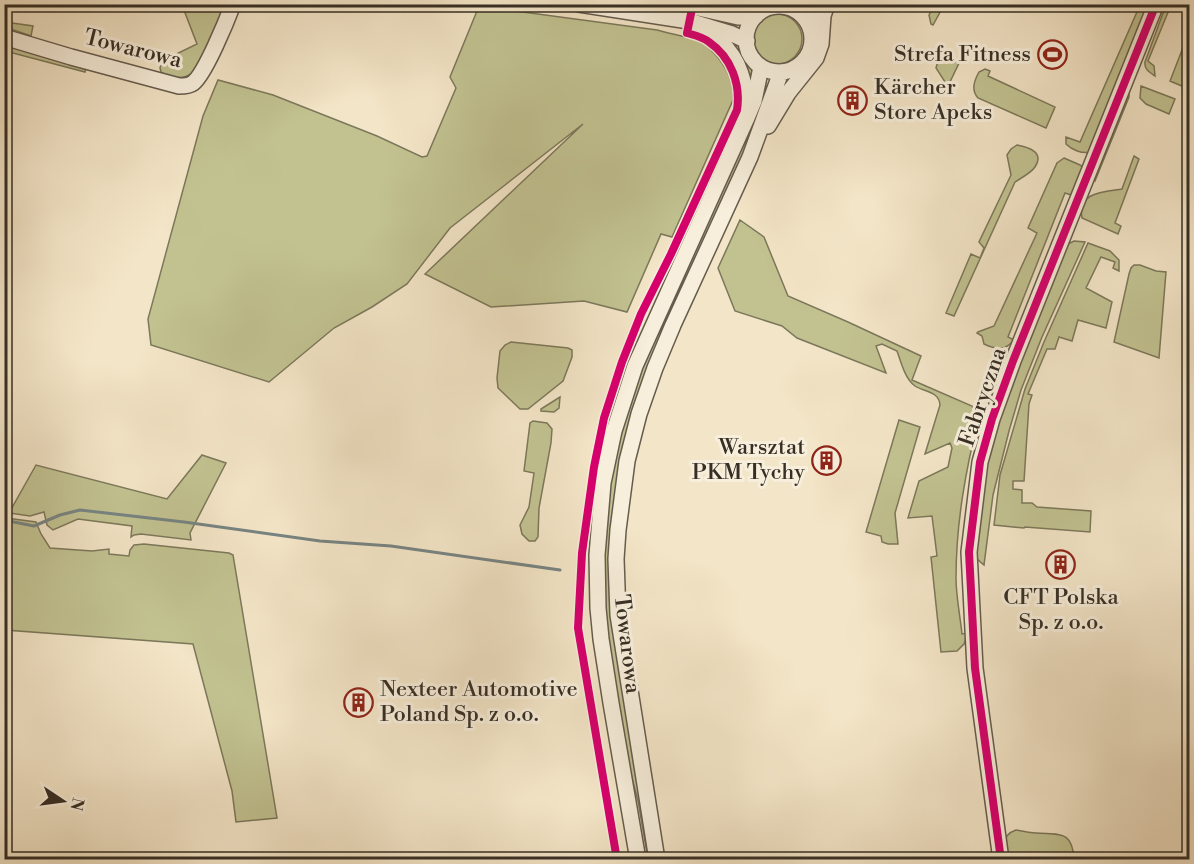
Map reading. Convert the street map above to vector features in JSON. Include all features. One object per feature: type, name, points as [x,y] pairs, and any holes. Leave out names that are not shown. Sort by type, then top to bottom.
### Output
[{"type":"street","name":"Towarowa","points":[[4,36],[71,57],[186,86],[193,83],[200,75],[233,4]]},
{"type":"street","name":"Towarowa","points":[[222,31],[244,4]]},
{"type":"street","points":[[579,4],[687,11],[738,17],[756,16]]},
{"type":"street","points":[[687,11],[726,4]]},
{"type":"street","points":[[808,23],[812,4]]},
{"type":"street","points":[[750,157],[788,93],[816,58],[821,44],[823,15],[827,4]]},
{"type":"street","name":"Fabryczna","points":[[1001,860],[998,823],[975,668],[969,569],[972,518],[980,462],[992,419],[1013,361],[1156,4]]},
{"type":"street","points":[[785,5],[802,15],[808,23],[812,32],[812,42],[806,59],[799,66],[780,72],[771,71],[761,67],[751,56],[747,32],[750,23],[764,10],[785,5]]},
{"type":"street","points":[[687,11],[747,41]]},
{"type":"street","points":[[687,11],[720,40],[736,62],[742,76],[745,103],[738,137]]},
{"type":"street","name":"Towarowa","points":[[638,860],[609,692],[598,608],[597,555],[603,483],[614,431],[635,366],[754,101],[761,67]]},
{"type":"street","name":"Towarowa","points":[[657,860],[618,615],[616,559],[621,496],[633,435],[655,368],[750,157],[780,72]]},
{"type":"green space","points":[[182,5],[228,5],[210,44],[194,71],[185,77],[168,76],[161,72],[162,61],[197,44]]},
{"type":"green space","points":[[934,5],[944,5],[933,25],[929,15]]},
{"type":"green space","points":[[1140,5],[1149,5],[1090,152],[1074,150],[1066,144],[1066,137],[1080,142]]},
{"type":"green space","points":[[1166,5],[1171,5],[1148,61],[1154,66],[1155,76],[1146,68],[1145,62]]},
{"type":"green space","points":[[479,6],[657,30],[687,37],[704,43],[726,69],[732,87],[733,100],[672,237],[661,234],[627,312],[584,301],[491,307],[425,274],[583,124],[450,228],[407,284],[334,328],[269,382],[151,345],[148,319],[203,116],[218,80],[273,95],[377,136],[422,157],[427,156],[456,88],[450,77]]},
{"type":"green space","points":[[772,14],[782,14],[795,21],[802,34],[802,44],[795,57],[782,64],[772,64],[763,60],[756,53],[752,44],[752,34],[756,25],[763,18]]},
{"type":"green space","points":[[5,22],[33,26],[31,36],[5,27]]},
{"type":"green space","points":[[1189,32],[1189,89],[1170,81]]},
{"type":"green space","points":[[723,36],[739,42],[755,81],[749,77]]},
{"type":"green space","points":[[4,42],[86,67],[85,72],[5,51]]},
{"type":"green space","points":[[940,54],[959,63],[949,84],[945,82],[936,68]]},
{"type":"green space","points":[[985,69],[990,71],[988,76],[1055,107],[1046,128],[978,98],[974,92],[975,82],[979,72]]},
{"type":"green space","points":[[1141,86],[1175,99],[1169,114],[1146,104],[1140,98]]},
{"type":"green space","points":[[762,90],[769,95],[644,378],[610,587],[652,859],[648,859],[638,801],[629,767],[606,631],[603,586],[605,524],[613,464],[622,423],[637,376]]},
{"type":"green space","points":[[1128,92],[1129,97],[1095,181],[1093,178]]},
{"type":"green space","points":[[1017,145],[1034,151],[1038,162],[1031,171],[1015,182],[954,316],[946,313],[971,254],[980,258],[984,248],[979,242],[1011,175],[1007,155]]},
{"type":"green space","points":[[1134,156],[1139,159],[1115,223],[1121,226],[1118,234],[1082,218],[1083,203],[1087,198],[1122,189]]},
{"type":"green space","points":[[1064,158],[1084,168],[1074,196],[1065,193],[1008,337],[1014,340],[1004,348],[984,344],[982,336],[977,333],[994,326],[1037,233],[1028,228],[1057,163]]},
{"type":"green space","points":[[740,220],[764,237],[788,296],[921,356],[912,380],[972,406],[979,416],[966,476],[958,537],[957,599],[962,634],[968,633],[964,644],[957,651],[941,652],[931,557],[937,556],[932,516],[908,518],[919,481],[948,467],[952,448],[950,443],[925,454],[940,405],[939,400],[934,394],[915,386],[904,370],[897,351],[882,344],[876,346],[886,373],[797,338],[782,326],[735,311],[718,268]]},
{"type":"green space","points":[[1074,241],[1085,242],[1042,337],[1021,390],[1009,431],[993,495],[984,565],[975,554],[985,466],[1000,410],[1066,245]]},
{"type":"green space","points":[[1088,243],[1110,251],[1119,260],[1119,271],[1113,268],[1115,262],[1101,257],[1086,288],[1112,302],[1106,328],[1078,320],[1072,341],[1059,337],[1055,349],[1047,349],[1028,394],[1032,395],[1029,404],[1024,481],[1013,481],[1013,489],[1022,490],[1022,503],[1032,503],[1037,507],[1091,511],[1090,532],[994,525],[1000,475],[1025,389]]},
{"type":"green space","points":[[1134,265],[1166,272],[1159,358],[1114,342],[1129,274]]},
{"type":"green space","points":[[511,342],[572,350],[572,357],[563,381],[528,409],[520,409],[498,388],[500,351]]},
{"type":"green space","points":[[560,397],[559,408],[554,412],[541,411],[541,409]]},
{"type":"green space","points":[[899,420],[920,427],[895,513],[898,544],[888,544],[882,542],[881,536],[866,532]]},
{"type":"green space","points":[[533,421],[547,423],[552,429],[539,508],[538,537],[535,541],[529,541],[522,534],[520,525],[529,507],[534,473],[524,471],[530,423]]},
{"type":"green space","points":[[202,455],[226,463],[190,533],[191,540],[141,534],[131,537],[132,526],[78,519],[53,530],[47,525],[44,512],[30,516],[9,513],[36,465],[167,499]]},
{"type":"green space","points":[[6,518],[36,522],[50,548],[92,551],[109,549],[109,554],[129,556],[134,545],[144,544],[233,555],[277,818],[236,822],[232,791],[193,644],[5,630],[4,522]]},
{"type":"green space","points":[[1016,830],[1063,836],[1071,843],[1074,859],[1014,859],[1007,852],[1004,844],[1011,832]]},
{"type":"waterway","points":[[4,520],[34,526],[60,515],[80,510],[320,541],[391,546],[560,570]]},
{"type":"cycle path","points":[[617,860],[578,628],[582,553],[594,467],[604,418],[622,362],[641,314],[737,110],[736,81],[729,63],[707,40],[687,33],[693,4]]},
{"type":"cycle path","points":[[1001,860],[975,668],[969,552],[980,462],[992,419],[1013,361],[1156,4]]},
{"type":"place","name":"Strefa Fitness","points":[[1052,54]]},
{"type":"place","name":"Kärcher Store Apeks","points":[[853,100]]},
{"type":"place","name":"Warsztat PKM Tychy","points":[[826,460]]},
{"type":"place","name":"CFT Polska Sp. z o.o.","points":[[1061,565]]},
{"type":"place","name":"Nexteer Automotive Poland Sp. z o.o.","points":[[359,702]]}]
